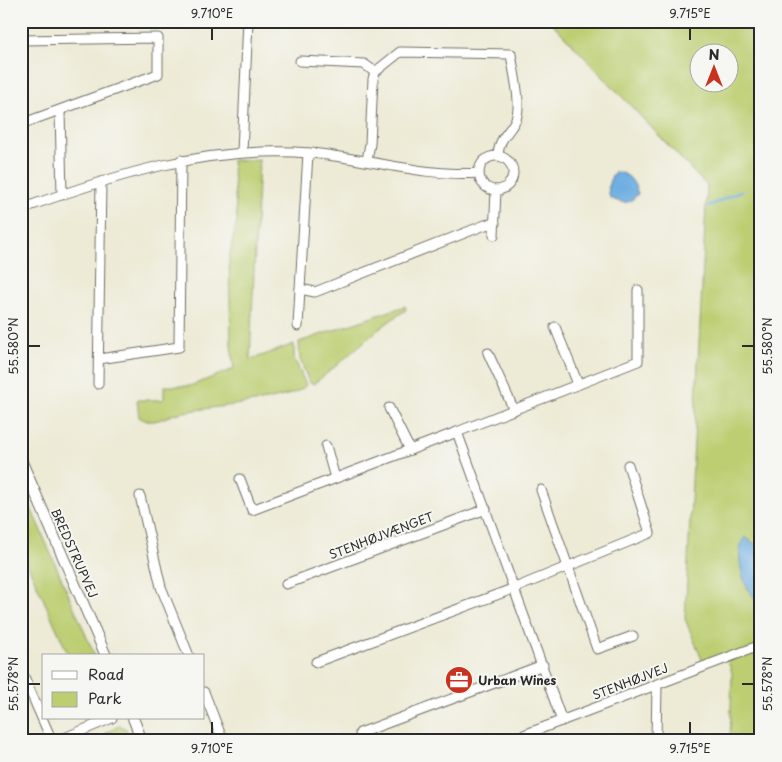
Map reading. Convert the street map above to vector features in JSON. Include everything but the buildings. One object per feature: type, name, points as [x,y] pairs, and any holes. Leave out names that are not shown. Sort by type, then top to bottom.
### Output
[{"type":"street","points":[[242,152],[248,21]]},
{"type":"street","points":[[21,40],[158,38],[158,74],[21,124]]},
{"type":"street","points":[[367,160],[370,144],[373,79],[375,72],[400,52],[511,54],[518,110],[516,121],[500,142],[498,155]]},
{"type":"street","points":[[300,61],[364,64],[375,72]]},
{"type":"street","points":[[60,111],[62,196]]},
{"type":"street","points":[[21,209],[148,167],[181,160],[242,152],[308,153],[367,160],[441,174],[479,173]]},
{"type":"street","points":[[298,326],[308,153]]},
{"type":"street","points":[[498,155],[509,161],[514,173],[510,184],[496,190],[483,184],[479,173],[480,167],[486,158],[498,155]]},
{"type":"street","points":[[99,358],[179,347],[181,160]]},
{"type":"street","points":[[98,384],[101,182]]},
{"type":"street","points":[[494,235],[496,190]]},
{"type":"street","points":[[300,289],[315,292],[485,225],[495,224]]},
{"type":"street","points":[[240,479],[252,510],[638,361],[638,290]]},
{"type":"street","points":[[555,327],[578,384]]},
{"type":"street","points":[[488,353],[514,410]]},
{"type":"street","points":[[389,408],[410,450]]},
{"type":"street","points":[[457,432],[562,721]]},
{"type":"street","points":[[326,446],[335,478]]},
{"type":"street","name":"BREDSTRUPVEJ","points":[[21,460],[105,654]]},
{"type":"street","points":[[316,662],[515,588],[650,533],[628,465]]},
{"type":"street","points":[[540,490],[597,649],[633,636]]},
{"type":"street","points":[[140,496],[161,587],[188,654]]},
{"type":"street","name":"STENHØJVÆNGET","points":[[286,584],[486,509]]},
{"type":"street","name":"STENHØJVEJ","points":[[508,741],[761,645]]},
{"type":"street","points":[[360,733],[543,665]]},
{"type":"street","points":[[21,670],[42,718]]},
{"type":"street","points":[[656,684],[656,741]]},
{"type":"street","points":[[205,694],[224,741]]},
{"type":"street","points":[[43,720],[52,741]]},
{"type":"street","points":[[56,741],[107,720]]},
{"type":"street","points":[[134,720],[142,741]]},
{"type":"green space","points":[[550,21],[761,21],[761,741],[730,741],[732,673],[726,655],[703,662],[685,619],[707,186]]},
{"type":"green space","points":[[232,160],[259,160],[250,360],[294,344],[294,358],[306,385],[298,391],[285,396],[267,400],[174,414],[154,421],[144,420],[139,417],[137,400],[162,400],[164,398],[164,386],[190,386],[234,369],[231,345],[229,257],[237,220]]},
{"type":"green space","points":[[405,306],[406,310],[382,327],[325,375],[313,384],[309,382],[300,359],[299,342]]},
{"type":"green space","points":[[21,485],[94,654],[68,654],[26,561],[21,562]]},
{"type":"green space","points":[[120,725],[126,729],[131,741],[108,741],[105,734]]},
{"type":"water","points":[[615,172],[624,174],[635,185],[638,194],[628,202],[610,198],[609,184]]},
{"type":"water","points":[[745,537],[761,548],[759,601],[748,590],[741,571],[740,552]]},
{"type":"waterway","points":[[709,206],[741,191]]},
{"type":"place","name":"Urban Wines","points":[[459,680]]}]
